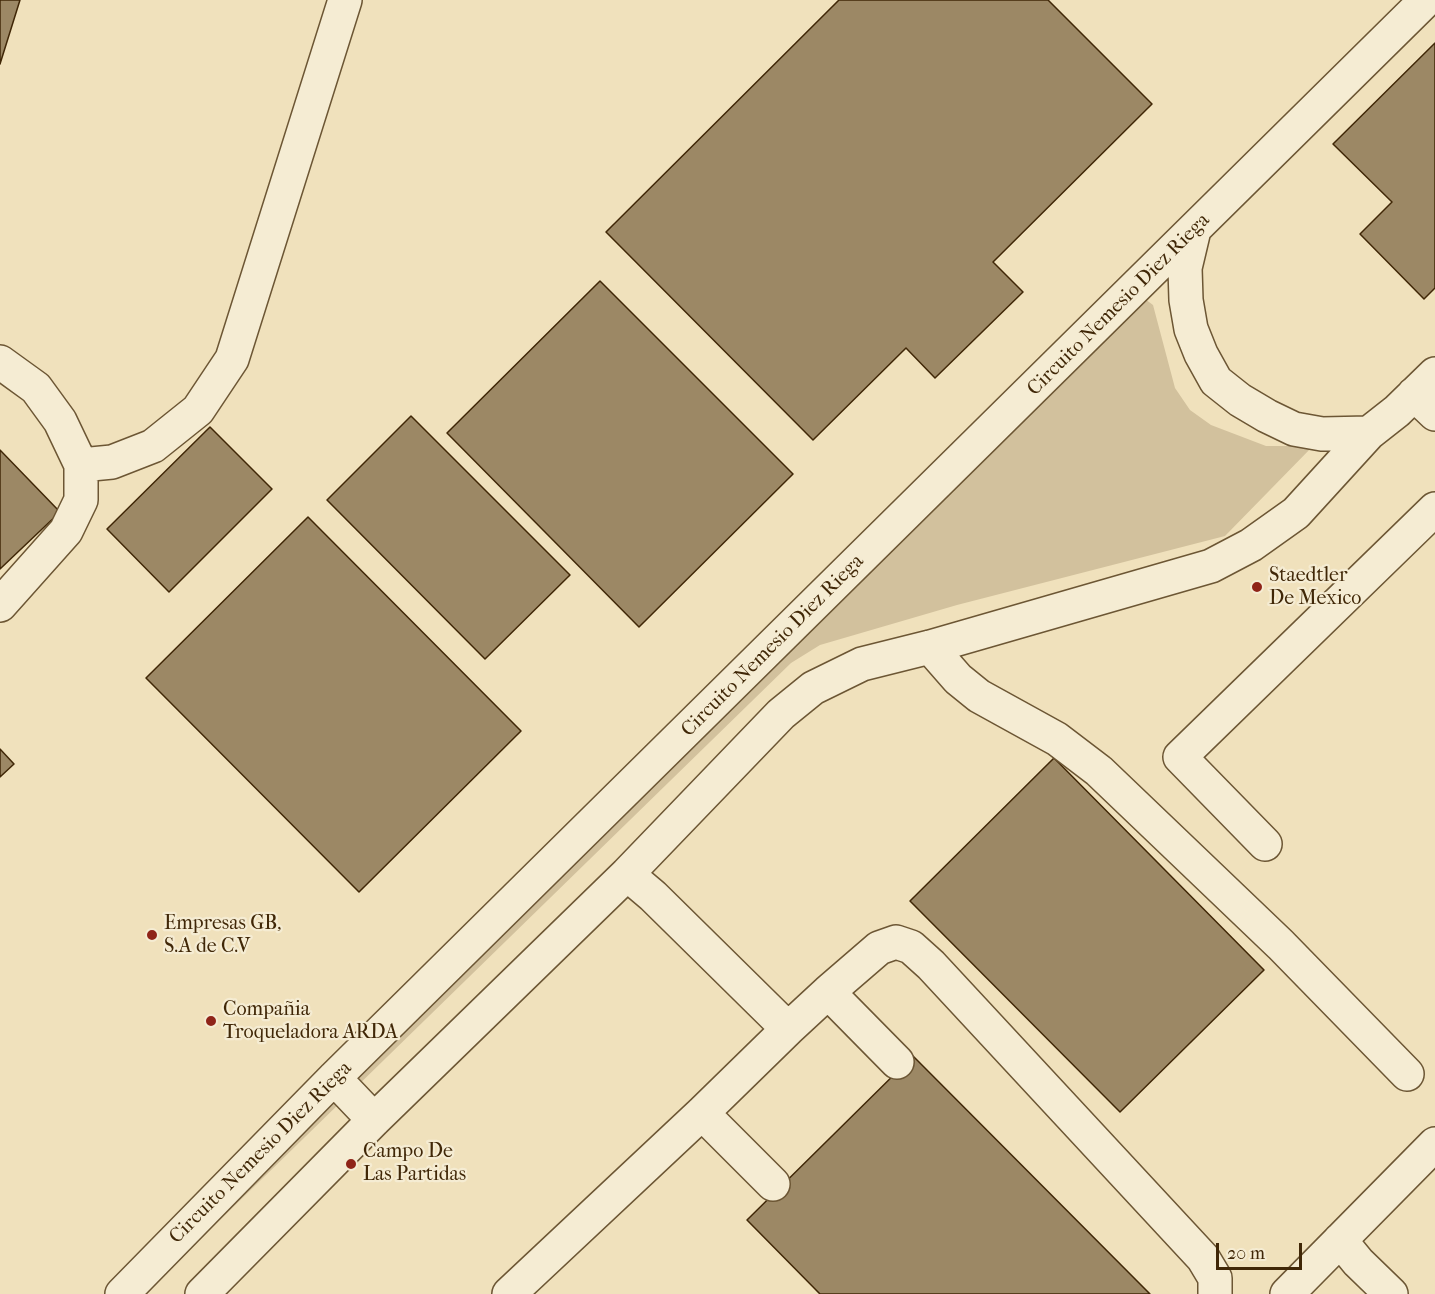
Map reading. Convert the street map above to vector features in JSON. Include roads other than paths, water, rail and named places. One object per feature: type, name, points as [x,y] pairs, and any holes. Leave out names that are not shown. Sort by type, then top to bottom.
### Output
[{"type":"street","points":[[81,465],[112,462],[153,446],[198,410],[232,359],[345,0]]},
{"type":"street","name":"Circuito Nemesio Diez Riega","points":[[122,1294],[334,1078],[1425,0]]},
{"type":"street","points":[[1194,230],[1185,268],[1186,300],[1191,329],[1201,354],[1216,381],[1240,400],[1294,429],[1322,434],[1369,433]]},
{"type":"street","points":[[0,363],[36,388],[60,421],[81,465],[81,500],[66,531],[0,605]]},
{"type":"street","points":[[201,1294],[374,1120],[627,874],[781,714],[813,688],[862,664],[930,647],[1211,566],[1251,546],[1296,513],[1369,433],[1428,394]]},
{"type":"street","points":[[1265,844],[1180,758],[1435,509]]},
{"type":"street","points":[[930,647],[958,679],[979,696],[1057,739],[1098,771],[1281,945],[1407,1074]]},
{"type":"street","points":[[627,874],[653,896],[788,1029]]},
{"type":"street","points":[[508,1294],[828,992],[879,948],[896,942],[911,947],[931,965],[1203,1258],[1215,1278],[1215,1294]]},
{"type":"street","points":[[828,992],[897,1062]]},
{"type":"street","points":[[334,1078],[374,1120]]},
{"type":"street","points":[[702,1113],[773,1184]]},
{"type":"street","points":[[1287,1294],[1435,1144]]},
{"type":"street","points":[[1340,1240],[1358,1262],[1391,1294]]},
{"type":"place","name":"Staedtler De Mexico","points":[[1257,587]]},
{"type":"place","name":"Empresas GB, S.A de C.V","points":[[152,935]]},
{"type":"place","name":"Compañia Troqueladora ARDA","points":[[211,1021]]},
{"type":"place","name":"Campo De Las Partidas","points":[[351,1164]]}]
